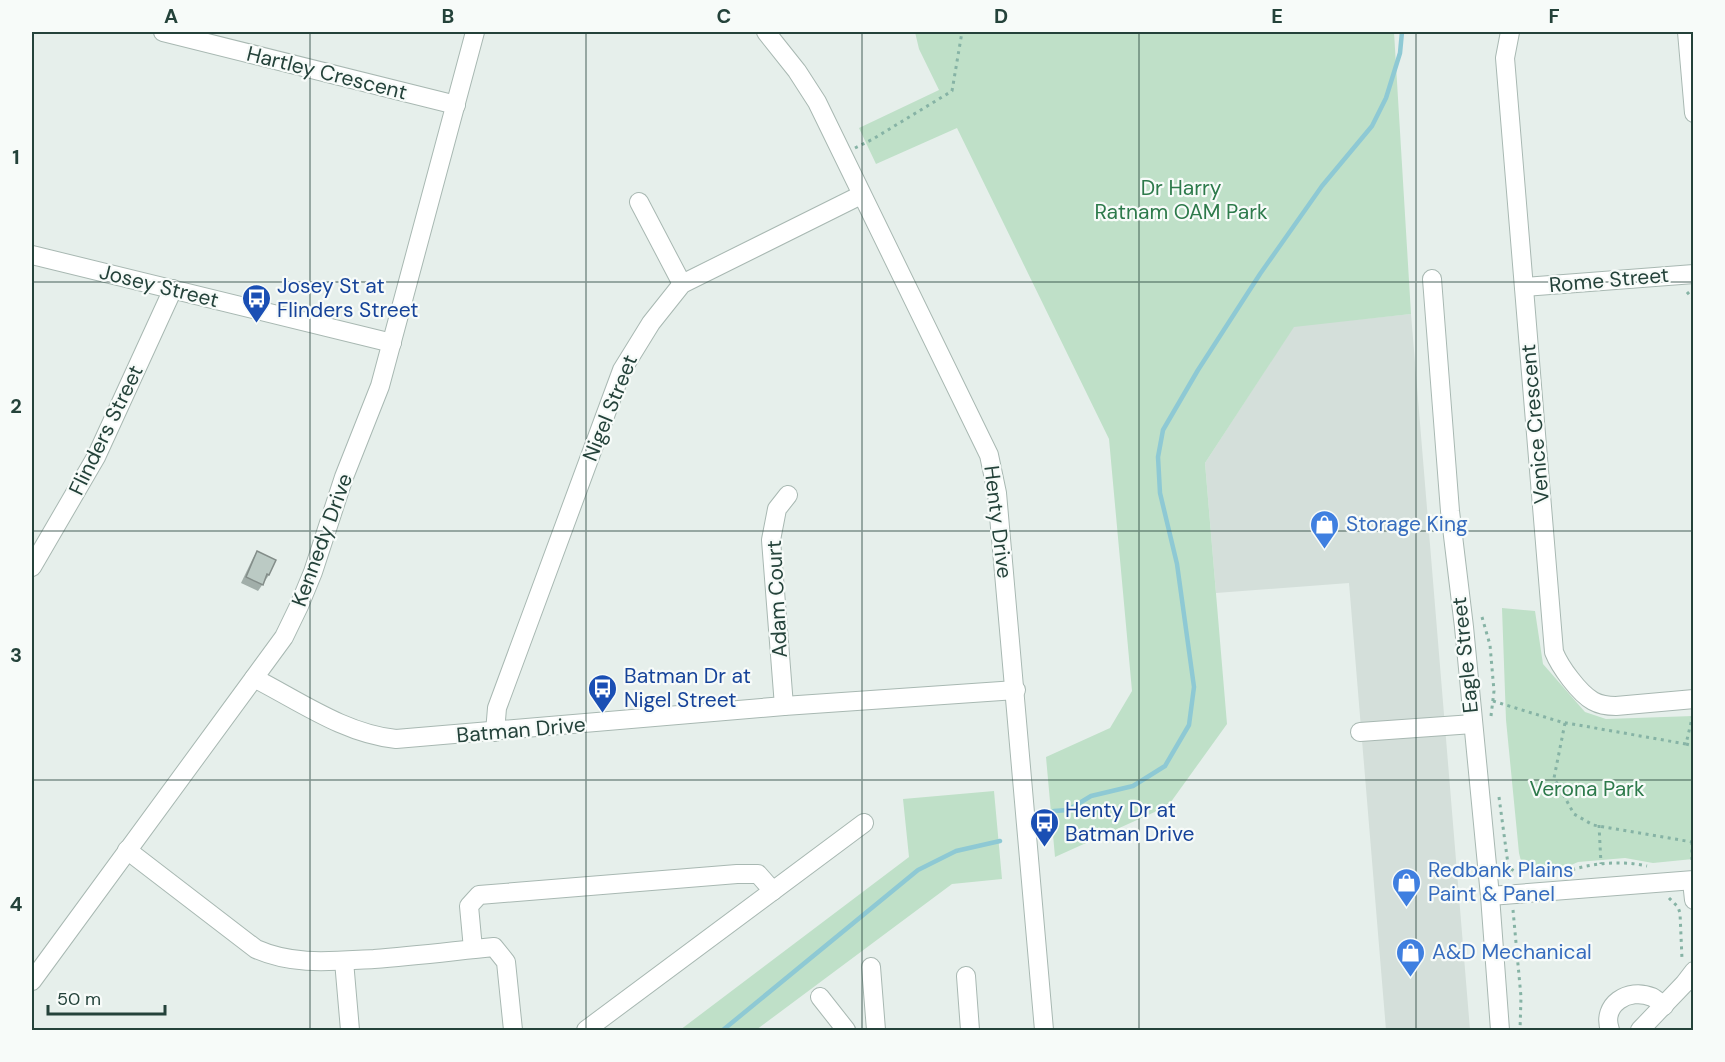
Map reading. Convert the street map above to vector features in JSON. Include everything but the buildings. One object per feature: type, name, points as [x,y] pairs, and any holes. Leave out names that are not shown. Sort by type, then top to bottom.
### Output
[{"type":"street","name":"Hartley Crescent","points":[[163,32],[456,105]]},
{"type":"street","name":"Kennedy Drive","points":[[32,981],[284,637],[299,606],[313,572],[344,477],[380,386],[475,32]]},
{"type":"street","name":"Henty Drive","points":[[766,32],[797,71],[817,102],[989,455],[997,493],[1016,690],[1044,1030]]},
{"type":"street","name":"Venice Crescent","points":[[1510,32],[1505,58],[1554,652],[1559,663],[1584,694],[1604,705],[1694,699]]},
{"type":"street","points":[[1687,32],[1694,113]]},
{"type":"street","name":"Nigel Street","points":[[495,732],[497,708],[622,370],[651,323],[682,284],[861,195]]},
{"type":"street","points":[[639,202],[682,284]]},
{"type":"street","name":"Josey Street","points":[[32,255],[392,343]]},
{"type":"street","name":"Rome Street","points":[[1524,287],[1694,274]]},
{"type":"street","name":"Eagle Street","points":[[1432,279],[1450,512],[1464,627],[1490,896],[1500,1030]]},
{"type":"street","name":"Flinders Street","points":[[32,567],[96,457],[173,289]]},
{"type":"street","name":"Adam Court","points":[[784,706],[771,540],[777,509],[788,495]]},
{"type":"street","name":"Batman Drive","points":[[254,678],[352,728],[381,738],[411,739],[784,706],[1016,690]]},
{"type":"street","points":[[1360,732],[1473,724]]},
{"type":"street","points":[[586,1030],[864,823]]},
{"type":"street","points":[[128,850],[256,949],[274,957],[304,962],[344,961],[421,956],[494,947],[506,962],[513,1030]]},
{"type":"street","points":[[1490,896],[1693,872],[1694,900]]},
{"type":"street","points":[[473,950],[469,906],[479,895],[737,874],[758,874],[773,891]]},
{"type":"street","points":[[344,961],[350,1030]]},
{"type":"street","points":[[871,967],[876,1030]]},
{"type":"street","points":[[1640,1030],[1664,1006],[1687,967]]},
{"type":"street","points":[[966,976],[970,1030]]},
{"type":"street","points":[[1610,1030],[1608,1013],[1617,999],[1638,994],[1651,997],[1664,1006]]},
{"type":"street","points":[[820,997],[846,1030]]},
{"type":"path","points":[[842,154],[873,139],[952,91],[962,32]]},
{"type":"path","points":[[1482,617],[1490,645],[1494,691],[1490,718]]},
{"type":"path","points":[[1566,723],[1554,778],[1574,814],[1599,825],[1692,842]]},
{"type":"path","points":[[1686,744],[1694,746]]},
{"type":"path","points":[[1498,792],[1512,895],[1521,997],[1520,1030]]},
{"type":"path","points":[[1599,825],[1602,864]]},
{"type":"path","points":[[1693,872],[1694,831]]},
{"type":"path","points":[[1560,874],[1586,865],[1630,862],[1650,866]]},
{"type":"path","points":[[1682,864],[1693,872]]},
{"type":"path","points":[[1509,868],[1524,876]]},
{"type":"path","points":[[1668,897],[1678,907],[1687,967]]},
{"type":"shaded area","points":[[1411,314],[1470,1030],[1386,1030],[1349,583],[1216,593],[1205,463],[1294,326]]},
{"type":"green space","name":"Dr Harry Ratnam OAM Park","points":[[915,32],[1394,32],[1411,314],[1294,327],[1205,463],[1227,724],[1168,806],[1055,857],[1046,757],[1110,728],[1132,691],[1109,439],[957,128],[876,164],[859,128],[939,90],[919,49]]},
{"type":"green space","name":"Verona Park","points":[[1502,608],[1535,611],[1543,664],[1585,712],[1606,719],[1693,716],[1693,859],[1653,863],[1625,858],[1578,862],[1560,870],[1530,873],[1522,865],[1506,720]]},
{"type":"green space","points":[[994,791],[1002,879],[952,884],[756,1030],[680,1030],[909,857],[903,799]]},
{"type":"waterway","points":[[1054,811],[1068,810],[1091,796],[1133,786],[1165,766],[1189,725],[1194,687],[1177,564],[1160,493],[1158,457],[1163,430],[1198,370],[1260,274],[1322,186],[1372,126],[1386,98],[1400,53],[1402,32]]},
{"type":"waterway","points":[[723,1030],[918,870],[956,851],[1000,841]]},
{"type":"place","name":"Josey St at Flinders Street","points":[[256,324]]},
{"type":"place","name":"Storage King","points":[[1325,550]]},
{"type":"place","name":"Batman Dr at Nigel Street","points":[[603,714]]},
{"type":"place","name":"Henty Dr at Batman Drive","points":[[1044,848]]},
{"type":"place","name":"Redbank Plains Paint & Panel","points":[[1407,908]]},
{"type":"place","name":"A&D Mechanical","points":[[1411,978]]}]
